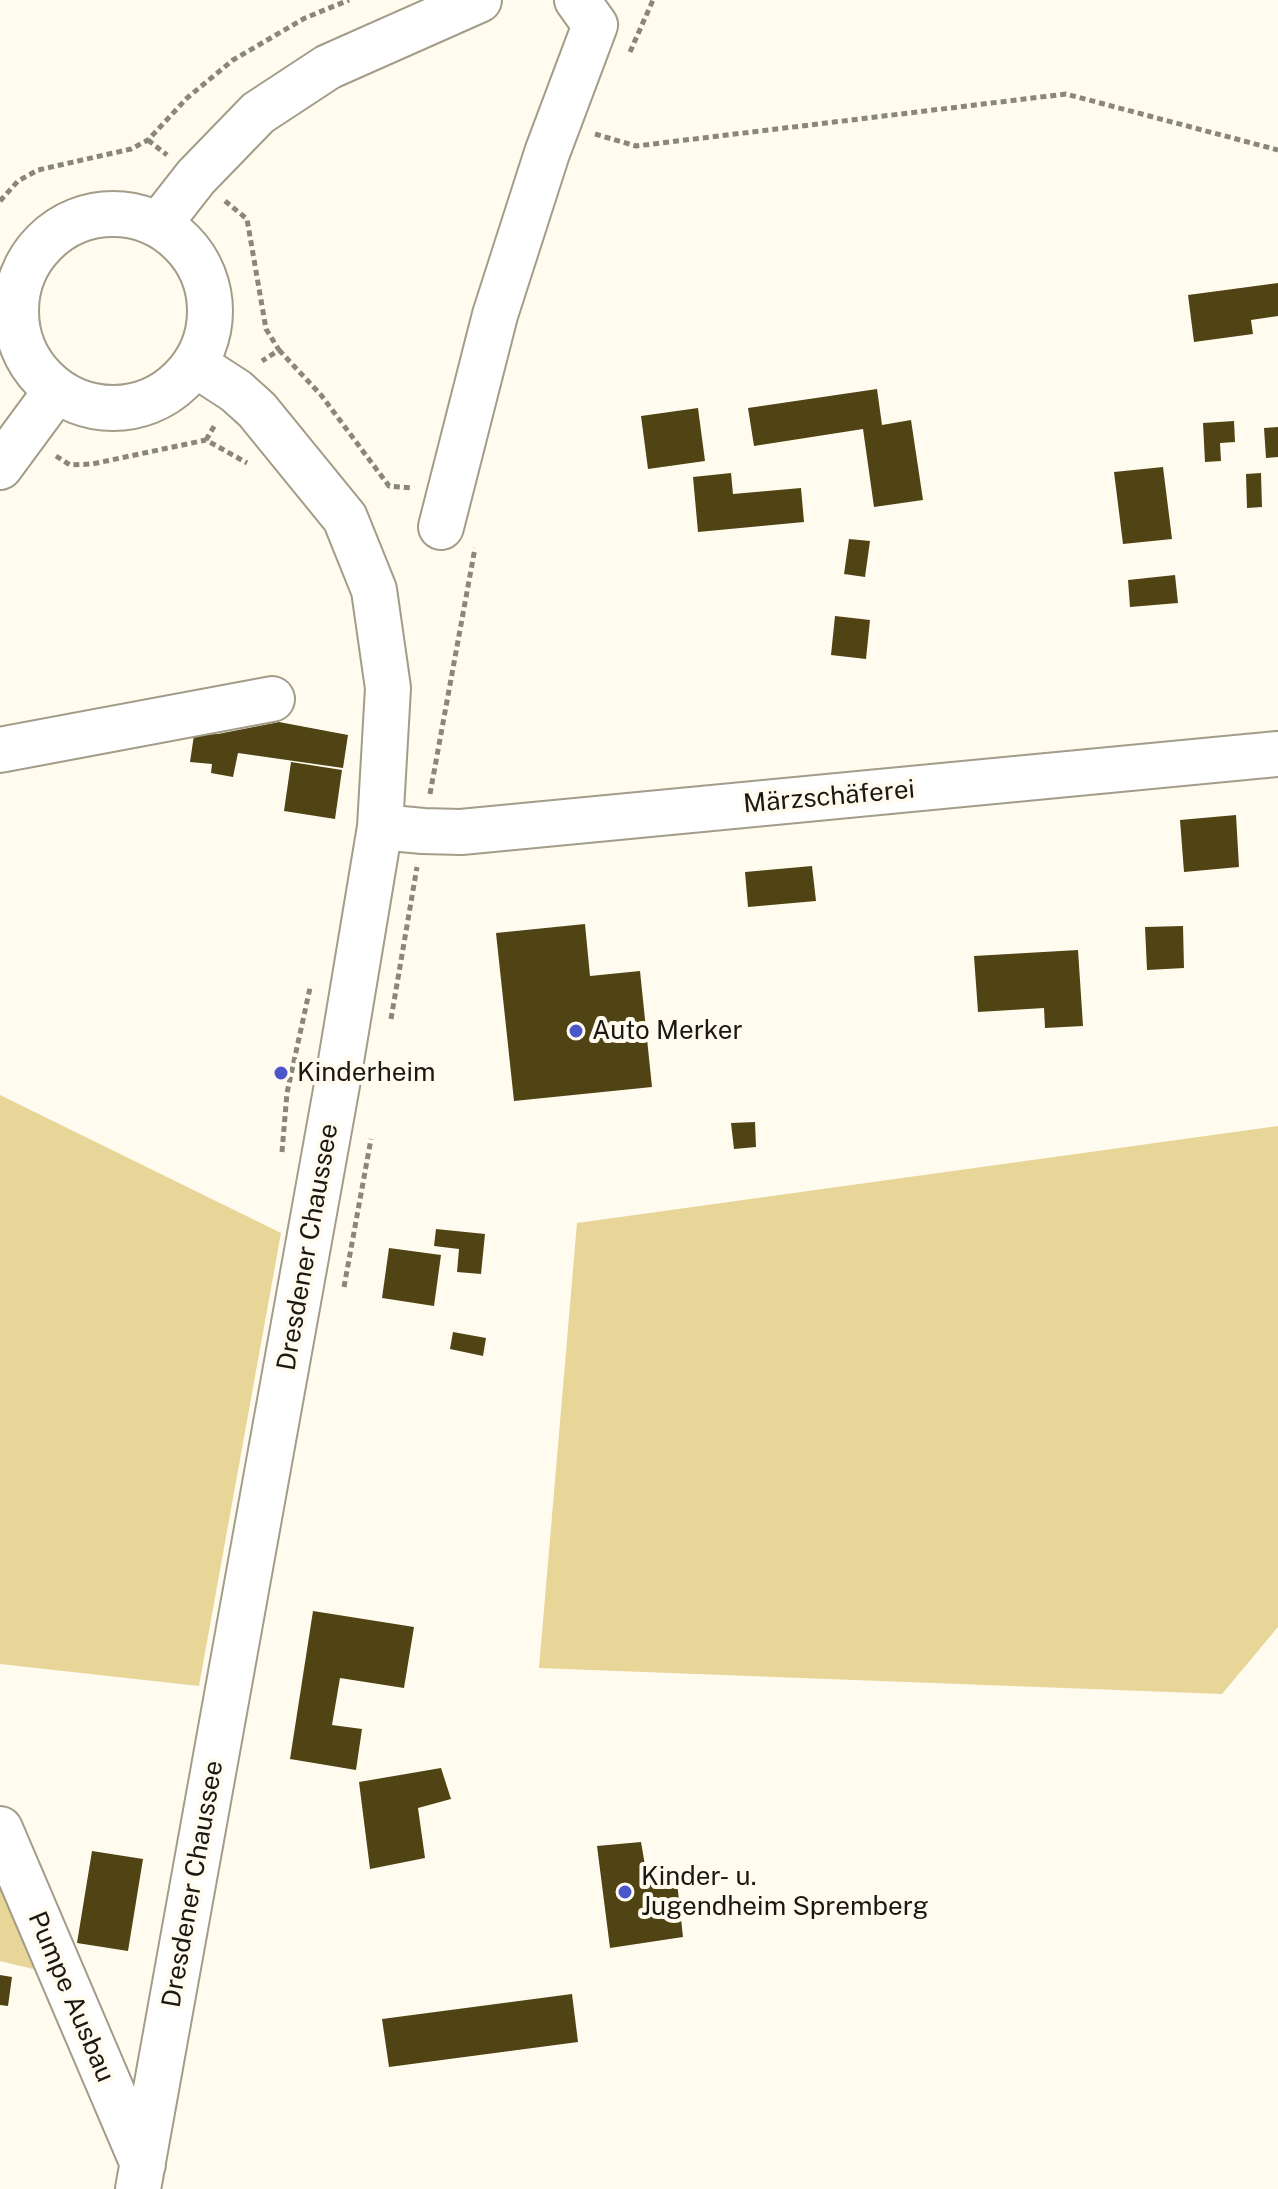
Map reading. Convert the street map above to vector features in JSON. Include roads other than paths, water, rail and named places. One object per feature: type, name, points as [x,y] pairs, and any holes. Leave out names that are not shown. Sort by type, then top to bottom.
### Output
[{"type":"street","points":[[160,223],[196,177],[258,113],[328,67],[479,0]]},
{"type":"street","points":[[456,522],[495,315],[547,153],[586,131],[595,25],[577,0]]},
{"type":"street","points":[[130,213],[160,223],[190,252],[207,288],[208,330],[204,350],[196,365],[155,399],[118,409],[83,404],[56,391],[30,364],[17,330],[13,255],[41,244],[65,227],[96,215],[130,213]]},
{"type":"street","name":"Dresdener Chaussee","points":[[141,2176],[337,1085],[380,827],[388,688],[374,590],[345,518],[257,410],[236,391],[196,365]]},
{"type":"street","points":[[12,451],[56,391]]},
{"type":"street","points":[[0,750],[272,699]]},
{"type":"street","name":"Märzschäferei","points":[[380,827],[477,831],[1278,754]]},
{"type":"street","name":"Pumpe Ausbau","points":[[0,1829],[141,2176]]},
{"type":"place","name":"Auto Merker","points":[[576,1031]]},
{"type":"place","name":"Kinderheim","points":[[281,1073]]},
{"type":"place","name":"Kinder- u. Jugendheim Spremberg","points":[[625,1892]]}]
